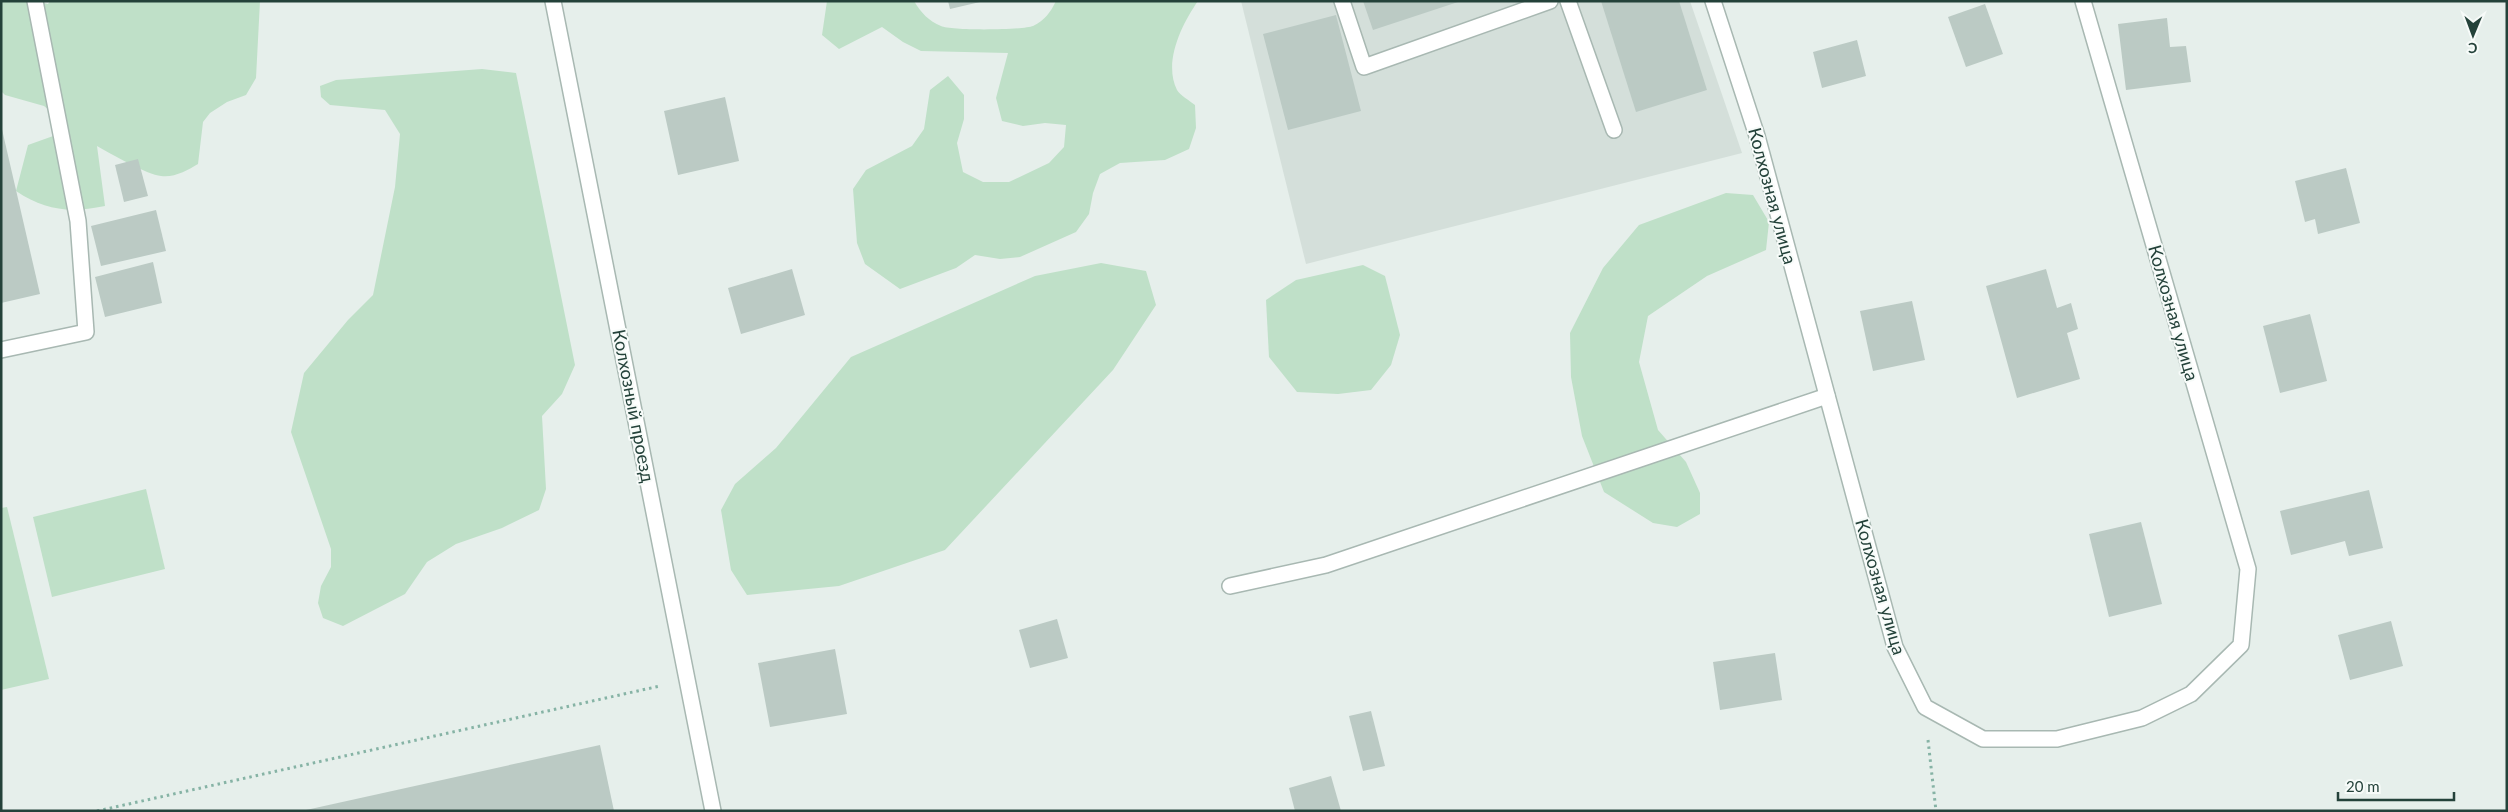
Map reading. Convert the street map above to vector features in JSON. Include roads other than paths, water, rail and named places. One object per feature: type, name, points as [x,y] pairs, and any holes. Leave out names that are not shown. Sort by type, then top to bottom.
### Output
[{"type":"street","points":[[1,350],[86,332],[78,222],[34,1]]},
{"type":"street","name":"Колхозный проезд","points":[[553,1],[713,811]]},
{"type":"street","points":[[1342,1],[1364,67],[1550,1]]},
{"type":"street","points":[[1568,1],[1614,130]]},
{"type":"street","name":"Колхозная улица","points":[[1713,1],[1756,136],[1895,647],[1925,707],[1983,739],[2057,739],[2142,718],[2191,694],[2241,644],[2248,569],[2083,1]]},
{"type":"street","points":[[1230,586],[1326,565],[1827,396]]}]
